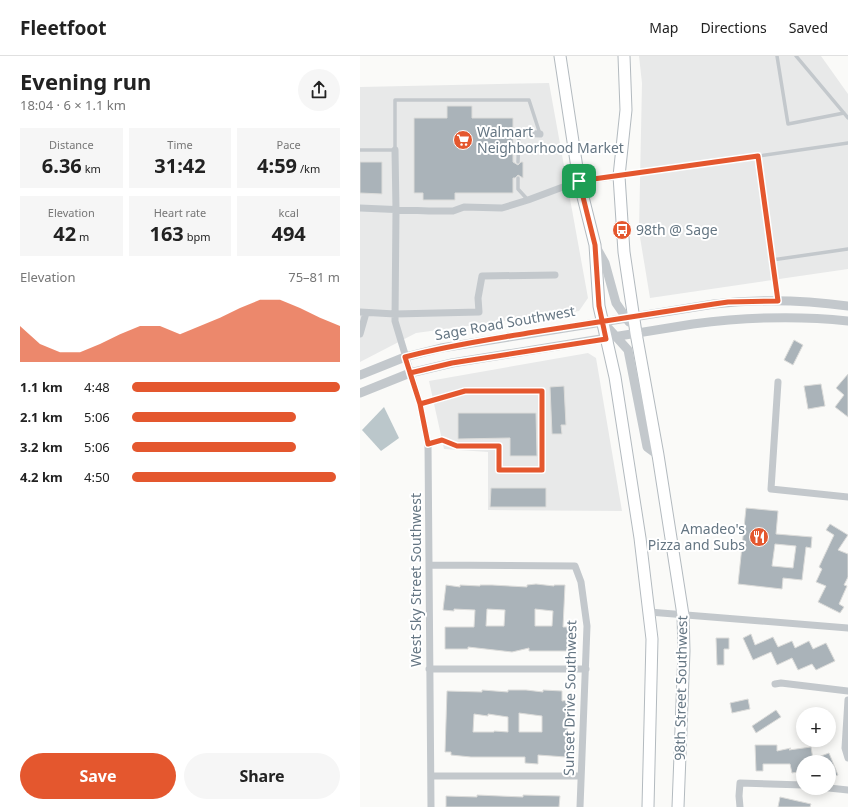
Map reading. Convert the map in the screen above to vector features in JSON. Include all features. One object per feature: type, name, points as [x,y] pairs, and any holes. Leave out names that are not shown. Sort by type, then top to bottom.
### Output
[{"type":"main road","points":[[560,56],[579,181],[595,245],[599,306],[602,321],[611,338],[615,377],[640,538],[649,612],[652,639],[648,807]]},
{"type":"main road","name":"98th Street Southwest","points":[[624,56],[626,110],[619,176],[630,317],[636,333],[658,455],[683,615],[684,651],[678,807]]},
{"type":"street","points":[[519,134],[540,134]]},
{"type":"street","name":"West Sky Street Southwest","points":[[395,150],[395,321],[420,404],[428,444],[431,807]]},
{"type":"street","points":[[360,208],[429,212],[452,211],[464,207],[502,208],[579,181],[619,176]]},
{"type":"street","points":[[595,245],[605,263],[616,303],[630,317]]},
{"type":"street","points":[[360,334],[363,313],[396,314],[479,312],[478,298],[482,276],[555,275]]},
{"type":"street","name":"Sage Road Southwest","points":[[360,375],[405,357],[426,351],[602,321],[728,302],[778,301],[848,306]]},
{"type":"street","points":[[360,393],[410,373],[452,363],[636,333],[747,318],[784,317],[848,322]]},
{"type":"street","points":[[611,338],[628,350],[647,447],[658,455]]},
{"type":"street","points":[[778,382],[771,489],[848,497]]},
{"type":"street","name":"Sunset Drive Southwest","points":[[430,565],[575,566],[581,582],[587,626],[580,807]]},
{"type":"street","points":[[649,612],[848,628]]},
{"type":"street","points":[[429,669],[586,669]]},
{"type":"street","points":[[775,684],[780,683],[848,692]]},
{"type":"street","points":[[848,700],[845,748],[848,758]]},
{"type":"street","points":[[430,776],[581,776]]},
{"type":"street","points":[[740,807],[740,783],[796,785]]},
{"type":"street","points":[[836,789],[848,790]]},
{"type":"lane","points":[[777,56],[788,124],[844,113]]},
{"type":"lane","points":[[796,56],[848,118]]},
{"type":"lane","points":[[360,150],[395,150],[395,100],[528,100],[540,134]]},
{"type":"lane","points":[[518,162],[519,134]]},
{"type":"lane","points":[[619,176],[848,143]]},
{"type":"lane","points":[[758,156],[778,301]]},
{"type":"lane","points":[[518,178],[518,189],[528,200]]},
{"type":"lane","points":[[772,260],[848,249]]},
{"type":"lane","points":[[420,404],[465,391],[542,391],[542,470],[499,470],[499,446],[457,446],[442,440],[428,444]]},
{"type":"shaded area","points":[[639,56],[821,56],[848,94],[848,269],[650,298],[639,231],[642,83]]},
{"type":"shaded area","points":[[549,83],[588,298],[579,311],[416,333],[360,362],[360,87]]},
{"type":"shaded area","points":[[588,353],[596,358],[622,511],[488,510],[488,452],[444,449],[429,381]]},
{"type":"shaded area","points":[[384,407],[399,438],[381,451],[362,430]]},
{"type":"building","name":"Walmart Neighborhood Market","points":[[447,106],[472,106],[472,118],[513,118],[513,162],[518,165],[523,162],[523,178],[518,175],[513,178],[513,193],[455,193],[455,200],[423,200],[423,193],[414,193],[414,118],[447,118]]},
{"type":"building","points":[[360,162],[382,162],[382,194],[360,193]]},
{"type":"building","points":[[794,340],[803,345],[793,365],[784,360]]},
{"type":"building","points":[[848,374],[848,417],[835,407],[844,395],[836,388]]},
{"type":"building","points":[[821,384],[825,406],[808,409],[804,386]]},
{"type":"building","points":[[564,386],[566,425],[561,425],[562,434],[552,434],[550,387]]},
{"type":"building","points":[[458,413],[536,413],[537,456],[510,456],[510,438],[458,439]]},
{"type":"building","points":[[491,488],[546,488],[546,507],[490,507]]},
{"type":"building","points":[[746,508],[778,511],[776,534],[812,537],[811,548],[806,547],[802,580],[783,578],[782,589],[738,584]],"holes":[[[775,544],[796,546],[793,568],[772,566]]]},
{"type":"building","points":[[830,524],[848,535],[838,550],[848,554],[848,577],[844,585],[847,586],[839,604],[844,607],[840,613],[818,602],[826,586],[816,582],[822,569],[819,567],[834,535],[826,530]]},
{"type":"building","points":[[446,585],[460,587],[460,585],[492,585],[527,587],[527,585],[565,585],[563,627],[572,627],[571,651],[529,651],[529,648],[512,652],[468,647],[468,649],[445,649],[445,627],[474,627],[475,610],[443,610]],"holes":[[[487,609],[505,610],[504,626],[486,626]],[[535,609],[553,611],[552,626],[535,626]]]},
{"type":"building","points":[[751,634],[755,645],[773,637],[778,647],[792,641],[795,648],[809,641],[813,649],[826,643],[835,661],[816,670],[812,664],[798,670],[792,658],[777,665],[771,652],[753,660],[743,638]]},
{"type":"building","points":[[716,638],[729,638],[729,649],[724,649],[724,665],[717,665]]},
{"type":"building","points":[[482,690],[508,692],[508,690],[543,692],[543,690],[562,691],[562,701],[569,700],[570,725],[568,725],[566,757],[538,755],[538,764],[525,763],[525,757],[471,757],[451,755],[451,752],[445,752],[447,691],[482,692]],"holes":[[[519,713],[542,716],[542,732],[519,732]],[[474,714],[488,716],[488,714],[508,717],[508,732],[473,732]]]},
{"type":"building","points":[[748,699],[750,709],[732,713],[730,703]]},
{"type":"building","points":[[776,710],[781,717],[756,733],[752,726]]},
{"type":"building","points":[[755,745],[777,745],[777,751],[791,748],[789,750],[811,747],[812,755],[796,755],[796,772],[792,773],[790,764],[763,764],[763,771],[756,771]]},
{"type":"building","points":[[477,795],[523,797],[523,795],[560,796],[559,807],[446,807],[446,796],[477,797]]},
{"type":"building","points":[[780,797],[811,804],[810,807],[778,807]]},
{"type":"place","name":"Walmart Neighborhood Market","points":[[463,140]]},
{"type":"place","name":"98th @ Sage","points":[[622,230]]},
{"type":"place","name":"Amadeo's Pizza and Subs","points":[[759,537]]},
{"type":"route","points":[[579,181],[595,245],[599,306],[602,321],[606,339],[452,363],[410,373],[420,404],[465,391],[542,391],[542,470],[499,470],[499,446],[457,446],[442,440],[428,444],[420,404],[405,357],[462,344],[602,321],[714,304],[728,302],[778,301],[758,156],[579,181]]}]
